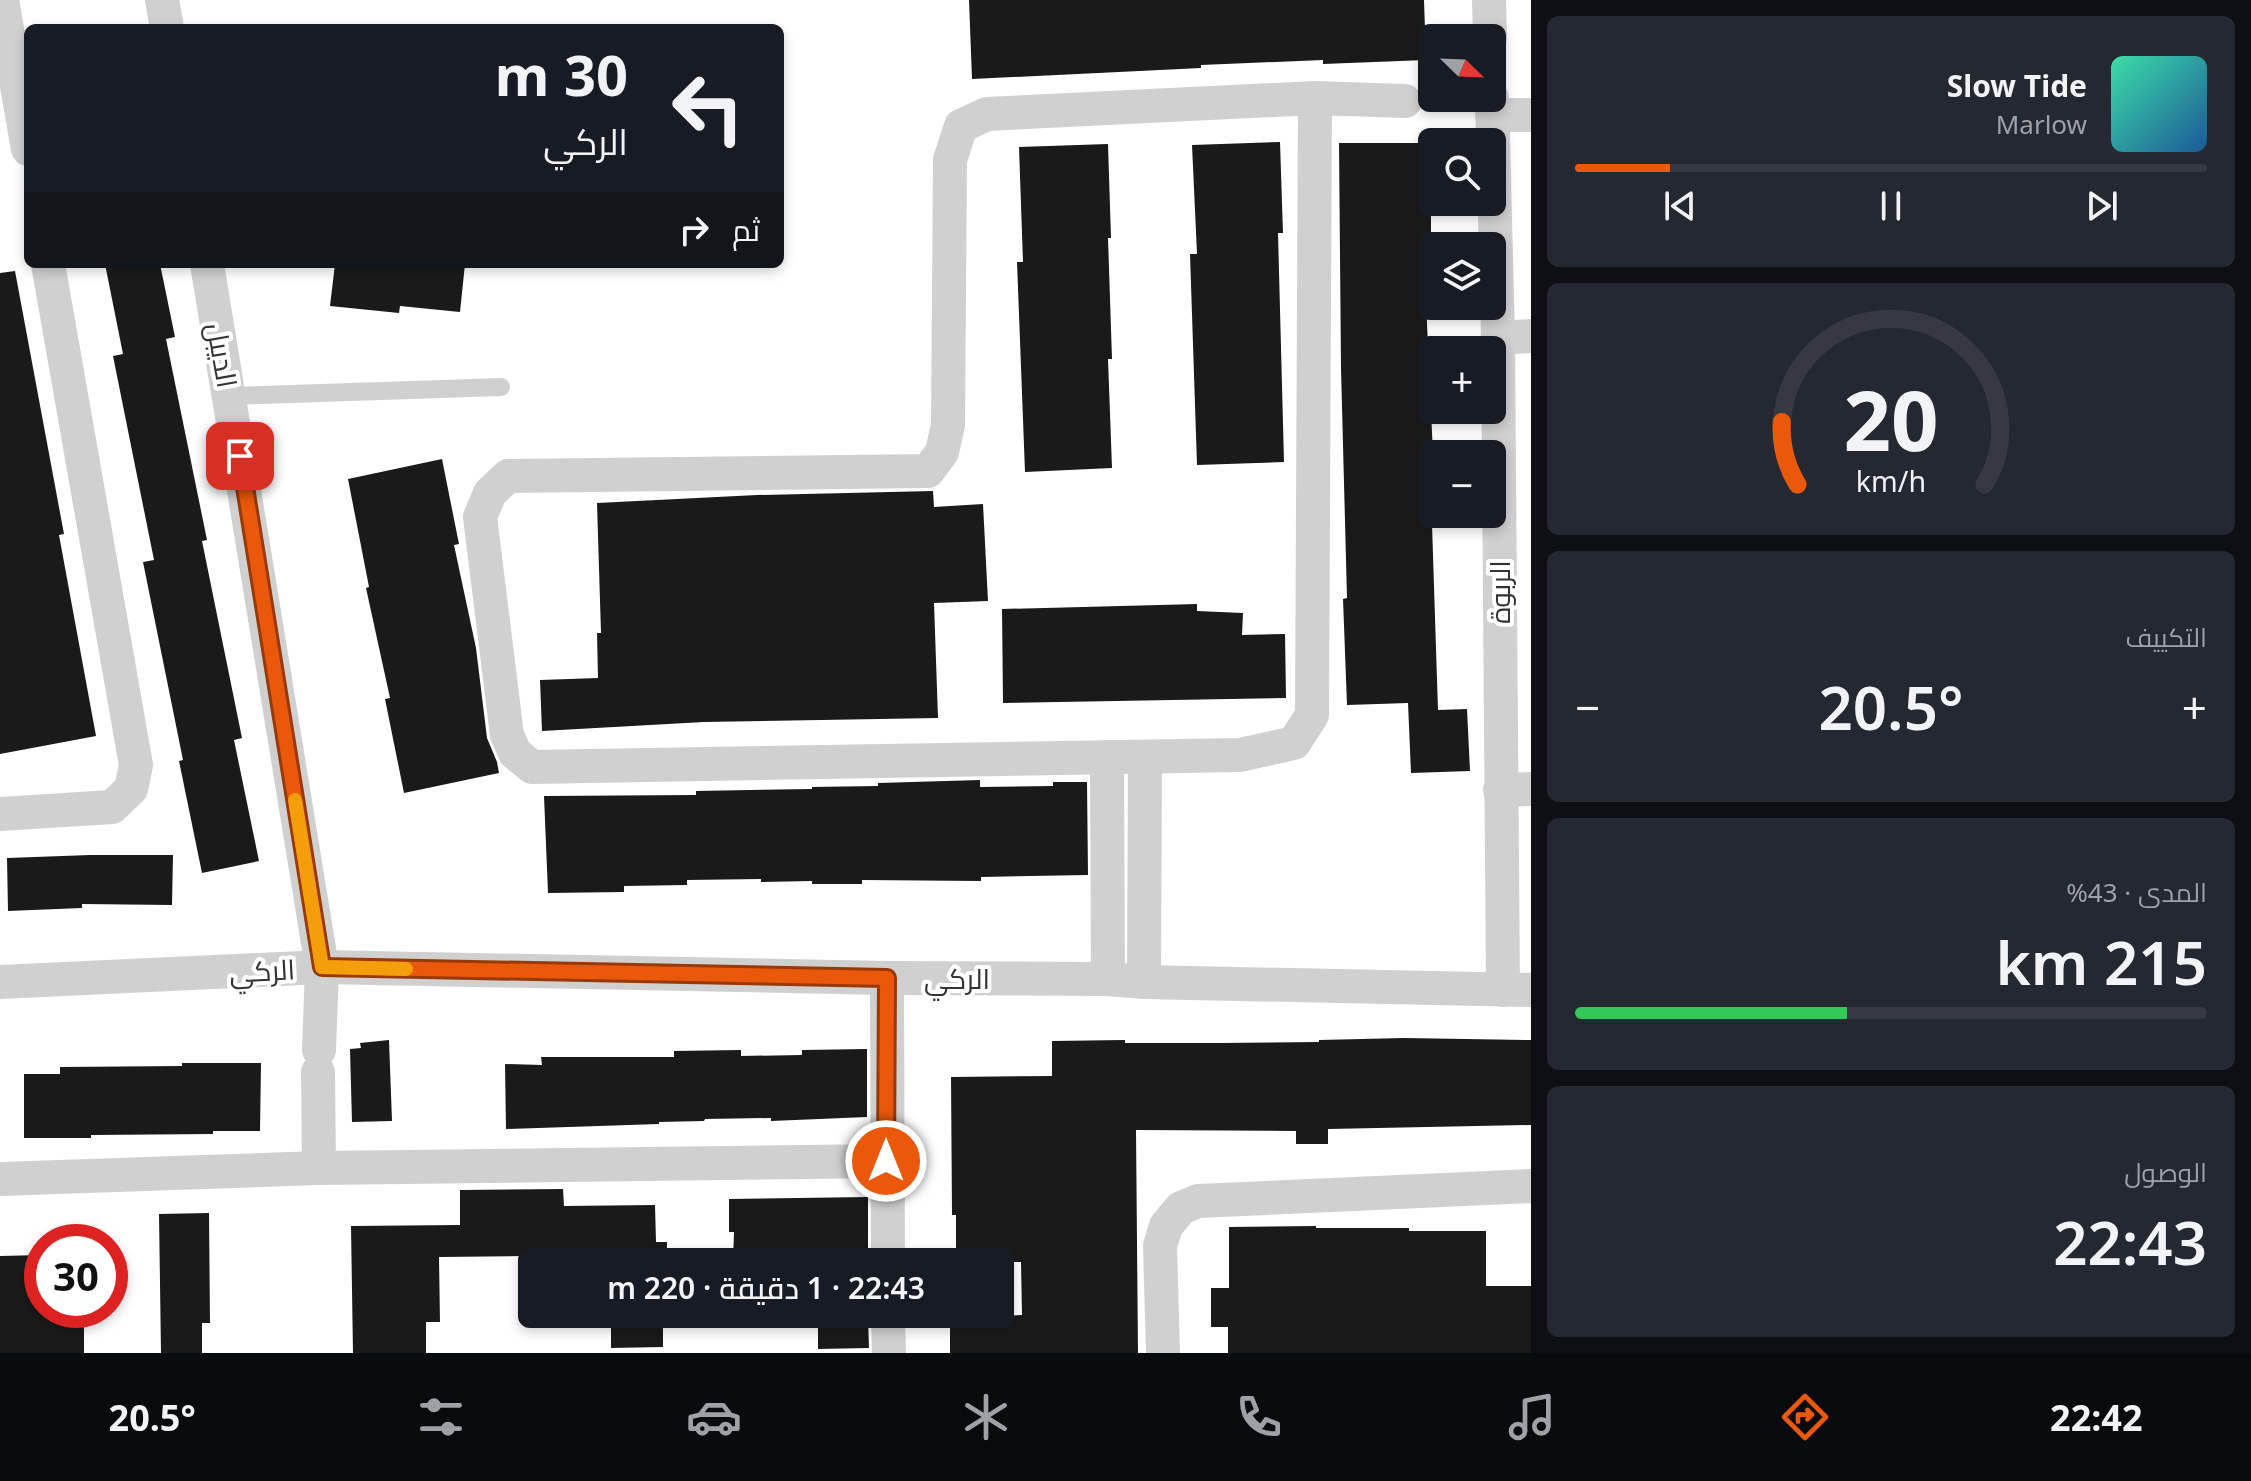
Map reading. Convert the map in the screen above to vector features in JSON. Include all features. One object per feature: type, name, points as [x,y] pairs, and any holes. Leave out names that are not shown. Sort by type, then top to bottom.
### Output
[{"type":"street","points":[[2,0],[24,126]]},
{"type":"street","points":[[162,0],[166,24]]},
{"type":"street","points":[[1489,0],[1490,24]]},
{"type":"street","points":[[1315,98],[1312,715],[1294,743],[1240,755],[532,767],[515,753],[507,735],[480,517],[490,493],[508,476],[928,471],[942,452],[948,425],[950,160],[961,126],[987,114],[1315,98],[1405,101]]},
{"type":"street","points":[[1506,110],[1531,115]]},
{"type":"street","name":"الربوة","points":[[1492,112],[1514,337],[1517,990]]},
{"type":"street","points":[[0,814],[112,807],[131,789],[136,765],[49,268]]},
{"type":"street","name":"الديبل","points":[[208,268],[322,967],[318,1061],[319,1168]]},
{"type":"street","points":[[1107,757],[1108,979]]},
{"type":"street","points":[[1144,982],[1145,757]]},
{"type":"street","name":"الركي","points":[[0,982],[322,967],[1108,979],[1517,990]]},
{"type":"street","points":[[887,978],[888,1248]]},
{"type":"street","points":[[0,1179],[319,1168],[886,1161]]},
{"type":"street","points":[[1163,1353],[1160,1246],[1166,1226],[1181,1208],[1198,1201],[1531,1186]]},
{"type":"street","points":[[888,1328],[889,1353]]},
{"type":"lane","points":[[230,396],[501,387]]},
{"type":"building","points":[[969,0],[1424,0],[1425,24],[1418,24],[1418,60],[1201,65],[1201,68],[972,79]]},
{"type":"building","points":[[1280,142],[1283,233],[1278,233],[1284,462],[1197,465],[1190,254],[1197,254],[1192,145]]},
{"type":"building","points":[[1339,143],[1418,143],[1418,216],[1431,216],[1431,232],[1418,232],[1418,320],[1427,320],[1428,336],[1418,336],[1418,424],[1432,424],[1432,440],[1418,440],[1418,528],[1432,528],[1438,710],[1467,709],[1470,771],[1411,773],[1408,703],[1347,705]]},
{"type":"building","points":[[1108,144],[1112,359],[1108,359],[1112,468],[1025,472],[1017,262],[1023,262],[1019,147]]},
{"type":"building","points":[[106,268],[161,268],[175,337],[166,339],[207,540],[202,541],[242,738],[234,740],[259,861],[202,873],[143,562],[154,560],[113,356],[123,354]]},
{"type":"building","points":[[335,268],[465,268],[460,312],[400,306],[399,313],[330,306]]},
{"type":"building","points":[[15,271],[64,534],[59,535],[96,736],[0,754],[0,273]]},
{"type":"building","points":[[442,459],[459,544],[454,545],[476,648],[487,738],[499,773],[404,793],[385,699],[390,698],[366,588],[369,587],[348,479]]},
{"type":"building","points":[[933,491],[934,507],[983,504],[988,601],[934,603],[938,718],[704,722],[542,731],[540,680],[598,678],[597,633],[601,633],[597,503]]},
{"type":"building","points":[[1197,604],[1197,611],[1243,613],[1242,635],[1285,634],[1286,698],[1003,703],[1002,609]]},
{"type":"building","points":[[980,780],[980,787],[1053,786],[1053,782],[1087,782],[1088,875],[981,877],[981,881],[862,880],[862,884],[761,882],[761,879],[687,880],[687,885],[624,886],[624,892],[548,893],[544,796],[696,795],[696,791],[812,789],[878,786],[878,783]]},
{"type":"building","points":[[173,855],[172,905],[82,904],[82,908],[8,911],[7,858]]},
{"type":"building","points":[[389,1040],[392,1121],[352,1122],[350,1049],[361,1048],[360,1043]]},
{"type":"building","points":[[1531,1040],[1531,1125],[1328,1129],[1328,1144],[1296,1144],[1296,1131],[1136,1130],[1138,1353],[950,1353],[950,1328],[1014,1328],[1014,1315],[1022,1315],[1021,1262],[1014,1262],[1014,1248],[956,1248],[956,1215],[952,1215],[951,1077],[1052,1076],[1052,1041],[1220,1043]]},
{"type":"building","points":[[867,1049],[867,1117],[771,1121],[771,1118],[705,1119],[659,1124],[506,1129],[505,1064],[542,1065],[541,1057],[674,1057],[674,1051],[741,1050],[741,1056],[802,1055],[802,1050]]},
{"type":"building","points":[[182,1063],[261,1063],[260,1131],[24,1138],[24,1074],[60,1074],[60,1067],[182,1066]]},
{"type":"building","points":[[563,1189],[564,1206],[655,1205],[656,1242],[667,1242],[667,1248],[518,1248],[518,1256],[439,1257],[440,1322],[426,1322],[426,1353],[353,1353],[351,1226],[460,1225],[460,1190]]},
{"type":"building","points":[[868,1197],[868,1248],[733,1248],[734,1232],[729,1232],[729,1199]]},
{"type":"building","points":[[209,1213],[210,1323],[202,1323],[202,1353],[161,1353],[159,1214]]},
{"type":"building","points":[[1229,1227],[1486,1231],[1486,1286],[1531,1286],[1531,1353],[1228,1353],[1228,1327],[1211,1327],[1211,1288],[1229,1288]]},
{"type":"building","points":[[24,1255],[24,1328],[84,1328],[84,1353],[0,1353],[0,1256]]},
{"type":"building","points":[[611,1328],[663,1328],[663,1347],[611,1348]]},
{"type":"building","points":[[818,1328],[868,1328],[869,1348],[818,1349]]},
{"type":"slow traffic","points":[[295,800],[322,967],[406,969]]},
{"type":"route","points":[[240,456],[322,967],[887,978],[886,1161]]}]
